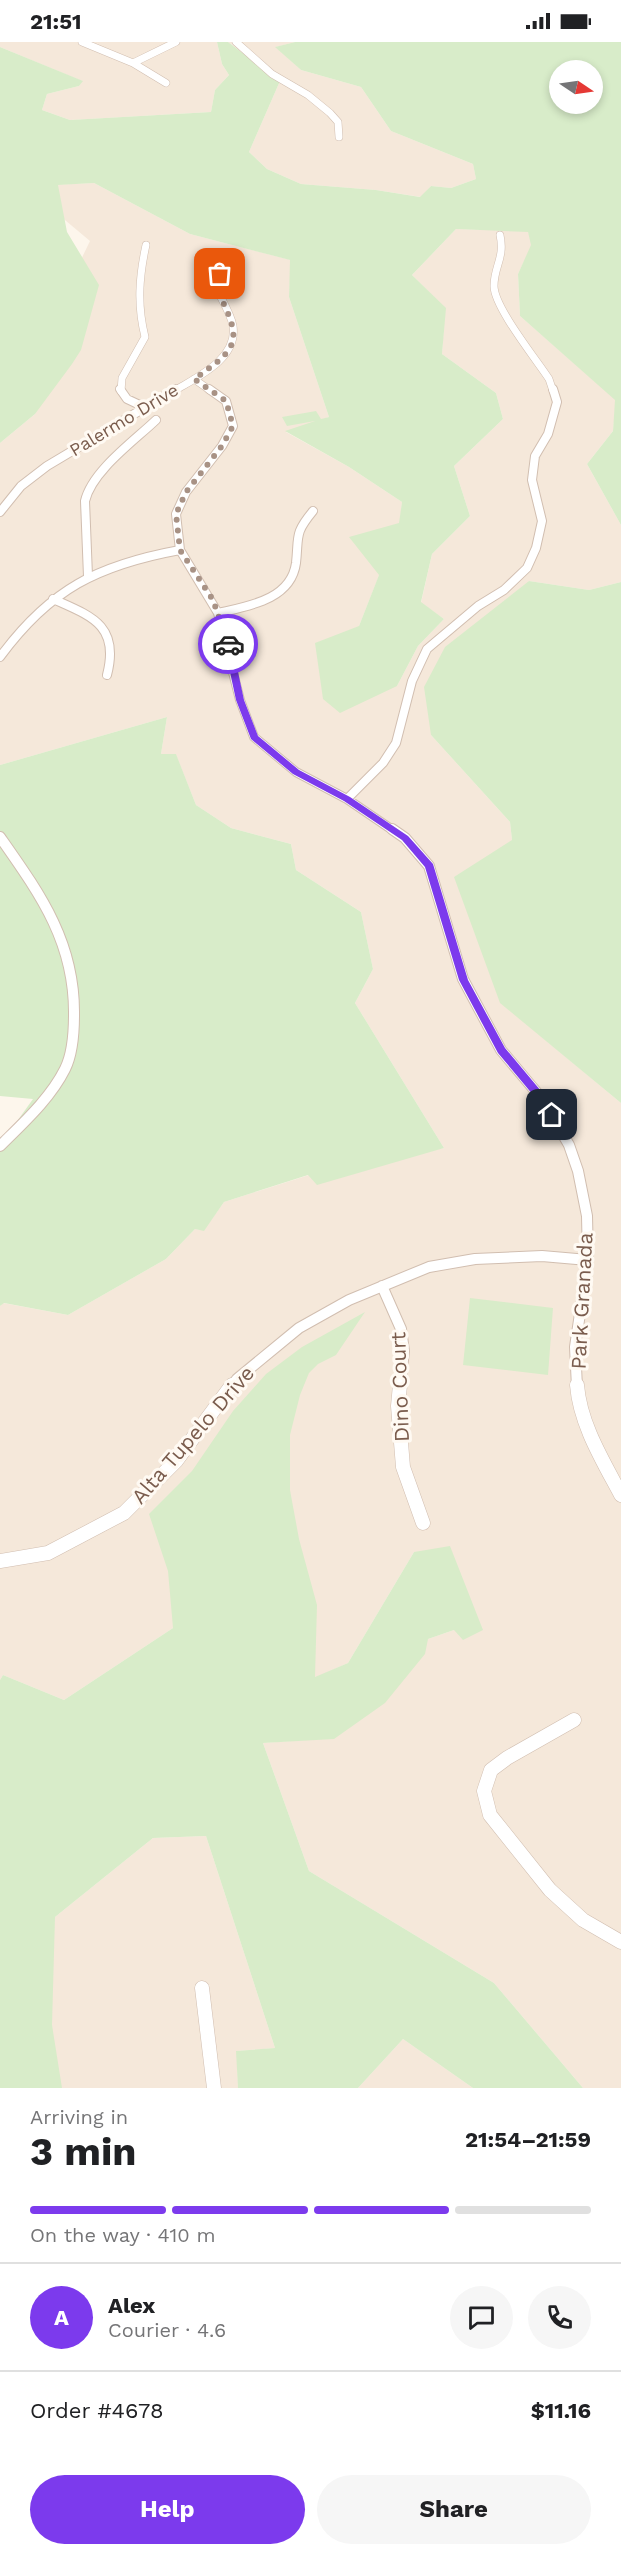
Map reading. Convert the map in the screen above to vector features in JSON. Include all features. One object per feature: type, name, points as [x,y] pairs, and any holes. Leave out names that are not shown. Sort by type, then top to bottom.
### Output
[{"type":"street","points":[[82,42],[133,63],[166,83]]},
{"type":"street","points":[[133,63],[176,42]]},
{"type":"street","points":[[236,42],[272,74],[308,96],[330,113],[338,122],[339,137]]},
{"type":"street","points":[[347,799],[383,763],[396,743],[412,681],[427,649],[478,606],[504,590],[528,568],[536,548],[542,521],[532,480],[535,456],[548,434],[557,402],[549,379],[499,305],[494,286],[503,250],[500,235]]},
{"type":"street","points":[[144,407],[127,399],[120,390],[122,378],[145,337],[139,319],[138,279],[146,245]]},
{"type":"street","name":"Palermo Drive","points":[[0,512],[21,486],[47,466],[194,379],[221,360],[234,341],[233,324],[216,288],[220,274],[232,258]]},
{"type":"street","name":"Park Granada","points":[[194,379],[226,401],[233,426],[222,446],[182,499],[176,514],[180,550],[218,613],[240,700],[254,737],[296,772],[347,799],[405,838],[429,866],[463,980],[501,1050],[543,1100],[569,1145],[578,1171],[586,1216],[588,1260],[575,1347],[578,1395],[593,1441],[621,1495]]},
{"type":"street","points":[[88,576],[85,501],[87,492],[97,476],[156,420]]},
{"type":"street","points":[[218,613],[267,599],[287,584],[296,563],[297,531],[313,511]]},
{"type":"street","points":[[0,657],[3,647],[33,615],[52,599],[88,576],[131,559],[180,550]]},
{"type":"street","points":[[52,599],[91,616],[105,628],[111,660],[107,675]]},
{"type":"street","points":[[0,837],[29,878],[67,952],[73,975],[74,1026],[65,1068],[37,1109],[0,1146]]},
{"type":"street","name":"Alta Tupelo Drive","points":[[0,1561],[48,1553],[124,1513],[176,1461],[237,1379],[299,1328],[349,1300],[429,1268],[475,1259],[542,1256],[588,1260]]},
{"type":"street","name":"Dino Court","points":[[382,1286],[401,1329],[404,1351],[398,1406],[404,1467],[423,1523]]},
{"type":"street","points":[[574,1720],[507,1758],[491,1770],[484,1791],[490,1815],[550,1890],[583,1920],[621,1942]]},
{"type":"street","points":[[202,1988],[214,2088]]},
{"type":"shaded area","points":[[0,42],[217,42],[222,64],[229,75],[215,90],[211,112],[70,120],[42,110],[47,94],[79,86],[82,81],[0,47]]},
{"type":"shaded area","points":[[228,42],[295,42],[276,47],[301,70],[361,87],[391,131],[473,164],[476,179],[451,188],[431,186],[421,197],[376,190],[301,184],[267,169],[249,152],[280,81]]},
{"type":"shaded area","points":[[94,183],[190,234],[291,260],[289,297],[329,417],[286,432],[349,467],[402,502],[400,523],[359,626],[397,686],[418,646],[444,619],[421,603],[432,554],[470,516],[454,466],[503,419],[496,393],[442,354],[445,308],[412,275],[456,229],[528,231],[532,245],[518,274],[520,316],[616,400],[613,431],[587,464],[621,525],[621,582],[589,590],[529,581],[431,735],[510,822],[512,840],[500,1002],[621,1103],[621,2088],[583,2088],[494,1983],[309,1871],[263,1743],[334,1738],[428,1639],[454,1630],[414,1552],[348,1663],[315,1678],[173,1628],[64,1700],[3,1675],[0,1680],[0,1306],[3,1303],[68,1315],[166,1259],[195,1229],[204,1230],[224,1202],[309,1175],[444,1148],[355,1003],[373,969],[361,912],[296,870],[291,844],[231,828],[196,805],[176,755],[161,754],[167,717],[0,765],[0,443],[35,414],[76,270],[90,241],[47,205],[49,185]]},
{"type":"shaded area","points":[[206,1836],[275,2048],[237,2051],[238,2088],[0,2088],[0,1875],[55,1917],[153,1838]]},
{"type":"shaded area","points":[[403,2039],[473,2088],[358,2088]]},
{"type":"green space","points":[[217,42],[228,42],[280,81],[249,152],[267,169],[301,184],[376,190],[420,197],[431,186],[451,188],[476,179],[473,164],[391,131],[361,87],[301,70],[275,47],[295,42],[621,42],[621,525],[587,464],[613,431],[615,400],[520,316],[518,274],[531,245],[528,232],[456,229],[412,275],[446,308],[442,354],[496,393],[503,419],[454,466],[470,516],[432,554],[421,602],[444,619],[418,646],[397,686],[340,713],[323,699],[315,643],[359,626],[379,575],[349,537],[399,523],[402,502],[349,467],[285,431],[315,421],[287,426],[282,417],[316,411],[321,419],[329,417],[289,297],[290,260],[190,234],[94,183],[58,185],[67,232],[99,285],[81,350],[35,414],[0,443],[0,47],[83,81],[79,86],[47,94],[42,110],[70,120],[211,112],[215,90],[229,75],[222,64]]},
{"type":"green space","points":[[529,581],[589,590],[621,582],[621,1103],[500,1003],[454,877],[512,840],[510,822],[431,735],[424,687],[445,647]]},
{"type":"green space","points":[[167,717],[161,754],[176,754],[196,805],[231,828],[291,844],[296,870],[361,912],[373,969],[355,1003],[444,1148],[317,1185],[308,1175],[224,1202],[204,1231],[195,1229],[166,1259],[68,1315],[4,1303],[0,1306],[0,1145],[33,1099],[0,1096],[0,765]]},
{"type":"green space","points":[[470,1298],[553,1308],[548,1375],[463,1365]]},
{"type":"green space","points":[[365,1312],[336,1355],[318,1364],[309,1373],[300,1395],[290,1435],[290,1490],[299,1539],[317,1605],[315,1677],[348,1663],[414,1552],[450,1546],[483,1630],[463,1640],[454,1630],[428,1639],[425,1654],[385,1703],[334,1739],[263,1743],[309,1871],[494,1983],[583,2088],[473,2088],[403,2039],[358,2088],[238,2088],[236,2051],[275,2048],[206,1836],[153,1838],[55,1917],[52,2025],[62,2088],[0,2088],[0,1680],[3,1675],[64,1700],[173,1628],[168,1571],[149,1514],[192,1471],[233,1411],[266,1374],[302,1347]]},
{"type":"way so far","points":[[220,274],[216,288],[233,324],[234,341],[221,360],[194,379],[226,401],[233,426],[222,446],[186,492],[176,514],[180,550],[213,600],[228,644]]},
{"type":"route","points":[[228,644],[240,700],[254,737],[296,772],[347,799],[405,838],[429,866],[463,980],[501,1050],[543,1100],[552,1115]]}]
